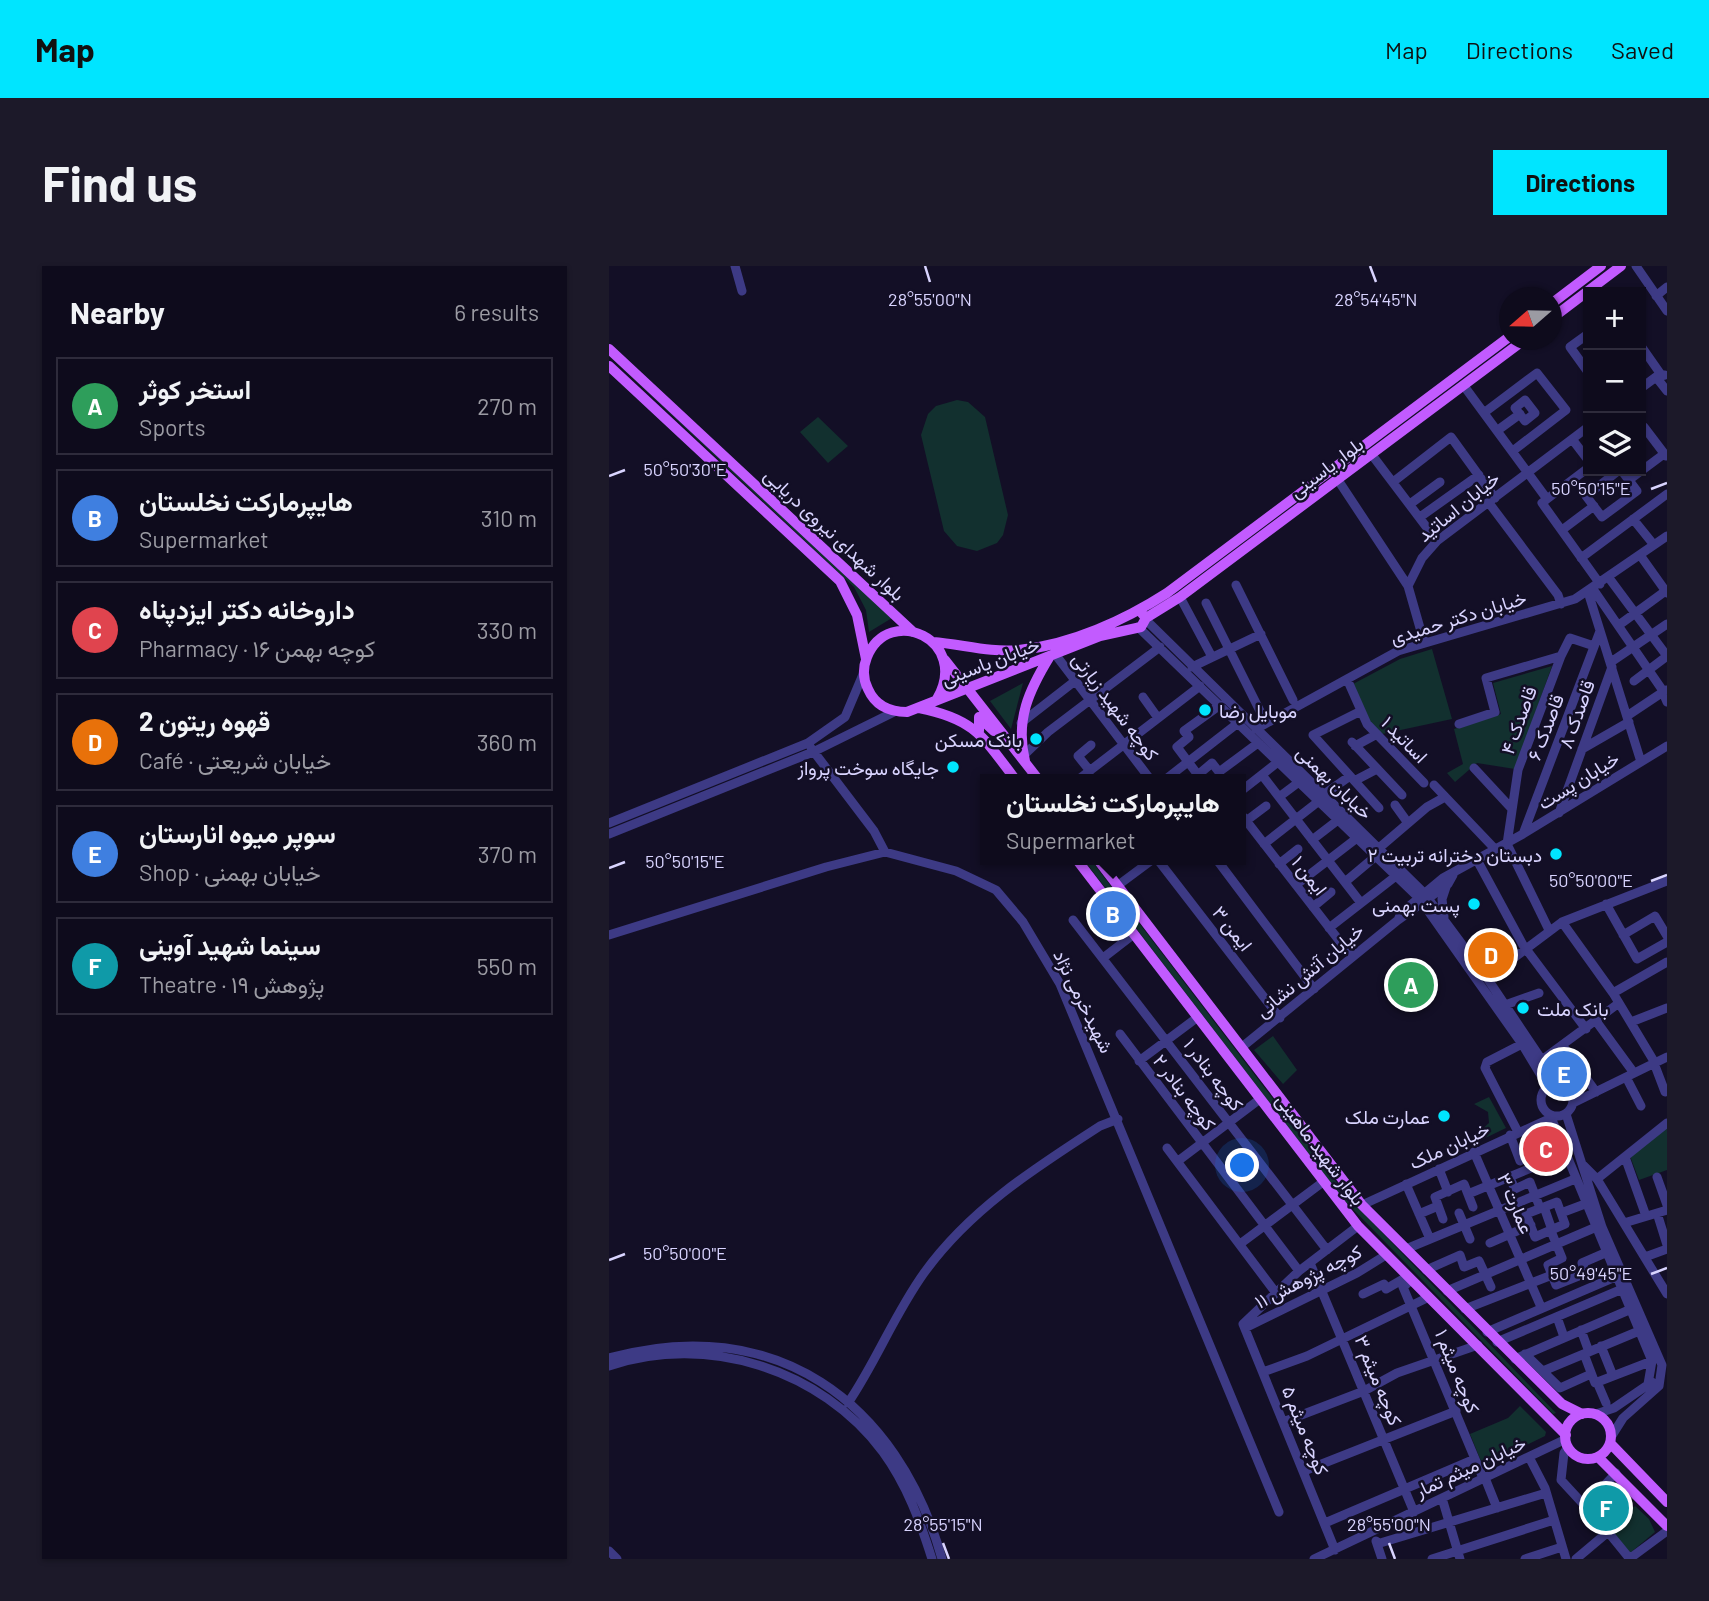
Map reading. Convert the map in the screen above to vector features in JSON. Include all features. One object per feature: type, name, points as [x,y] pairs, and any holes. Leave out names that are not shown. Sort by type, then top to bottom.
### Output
[{"type":"main road","points":[[1562,296],[1601,266]]},
{"type":"main road","points":[[1562,311],[1621,266]]},
{"type":"main road","name":"بلوار یاسینی","points":[[933,642],[1019,650],[1139,620],[1499,345]]},
{"type":"main road","name":"بلوار شهدای نیروی دریایی","points":[[609,349],[913,632]]},
{"type":"main road","name":"بلوار یاسینی","points":[[1053,655],[1139,620],[1180,597],[1511,350]]},
{"type":"main road","name":"بلوار شهدای نیروی دریایی","points":[[609,366],[840,581],[857,615],[866,659]]},
{"type":"main road","points":[[944,659],[946,680],[937,699],[919,708],[894,712],[872,697],[864,672],[871,649],[889,634],[913,632],[933,642],[1035,774]]},
{"type":"main road","points":[[1025,759],[1021,713],[1033,683],[1053,655]]},
{"type":"main road","name":"خیابان یاسینی","points":[[937,699],[1053,655]]},
{"type":"main road","points":[[919,708],[957,718],[979,731],[1011,774]]},
{"type":"main road","points":[[979,731],[979,717],[998,736],[1008,740]]},
{"type":"main road","name":"بلوار شهید ماهینی","points":[[1081,865],[1358,1226],[1386,1255],[1405,1281],[1429,1297],[1478,1345],[1551,1417],[1567,1440]]},
{"type":"main road","name":"بلوار شهید ماهینی","points":[[1104,865],[1117,886],[1362,1205],[1497,1342],[1520,1357],[1562,1404],[1582,1414]]},
{"type":"main road","points":[[1551,1417],[1560,1416],[1562,1404]]},
{"type":"main road","points":[[1667,1503],[1623,1459],[1611,1440],[1607,1423],[1596,1414],[1582,1414],[1570,1422],[1567,1440],[1580,1457],[1598,1457],[1667,1528]]},
{"type":"main road","points":[[1598,1457],[1611,1440]]},
{"type":"main road","points":[[1616,1473],[1613,1465],[1623,1459]]},
{"type":"street","points":[[735,266],[743,291]]},
{"type":"street","points":[[1636,266],[1667,311]]},
{"type":"street","points":[[1656,296],[1667,287]]},
{"type":"street","points":[[1583,338],[1570,347],[1583,365]]},
{"type":"street","points":[[1644,350],[1662,376],[1667,391]]},
{"type":"street","points":[[1485,412],[1537,373],[1566,410],[1514,450]]},
{"type":"street","points":[[1646,385],[1662,376]]},
{"type":"street","points":[[1464,386],[1514,450],[1547,499]]},
{"type":"street","points":[[1499,430],[1520,414]]},
{"type":"street","name":"خیابان اساتید","points":[[1408,586],[1422,558],[1437,541],[1583,430]]},
{"type":"street","points":[[1629,480],[1665,456],[1646,430]]},
{"type":"street","points":[[1393,482],[1451,437],[1479,475],[1492,500],[1558,595],[1561,604]]},
{"type":"street","points":[[1571,439],[1583,454]]},
{"type":"street","points":[[1372,454],[1437,541]]},
{"type":"street","points":[[1583,472],[1542,503],[1581,558],[1593,588],[1600,631],[1641,762]]},
{"type":"street","points":[[1420,517],[1479,475]]},
{"type":"street","points":[[1613,476],[1586,496],[1602,517],[1637,491],[1625,476]]},
{"type":"street","points":[[1338,480],[1408,586],[1424,642]]},
{"type":"street","points":[[1410,504],[1440,482]]},
{"type":"street","points":[[1581,558],[1667,494]]},
{"type":"street","points":[[1562,530],[1594,506]]},
{"type":"street","points":[[1633,519],[1654,545]]},
{"type":"street","name":"خیابان دکتر حمیدی","points":[[1256,729],[1398,651],[1561,604],[1609,578],[1667,536]]},
{"type":"street","points":[[1619,625],[1667,591],[1640,555]]},
{"type":"street","points":[[1609,578],[1667,656],[1634,681]]},
{"type":"street","points":[[1236,585],[1293,701]]},
{"type":"street","points":[[1593,588],[1664,691],[1667,702]]},
{"type":"street","points":[[1180,597],[1212,657]]},
{"type":"street","points":[[1206,603],[1262,715]]},
{"type":"street","name":"خیابان بهمنی","points":[[1139,620],[1160,647],[1258,743],[1299,782],[1321,798],[1357,838],[1378,852],[1396,876],[1424,898],[1553,1086]]},
{"type":"street","name":"خیابان بهمنی","points":[[1139,620],[1256,729],[1321,798],[1444,919],[1543,1059],[1553,1086]]},
{"type":"street","points":[[1612,665],[1667,624]]},
{"type":"street","name":"قاصدک ۶","points":[[1523,834],[1600,631]]},
{"type":"street","points":[[1192,667],[1261,634]]},
{"type":"street","points":[[1459,724],[1495,712],[1486,678],[1560,656],[1570,638],[1594,646]]},
{"type":"street","points":[[1025,759],[1089,700],[1160,647]]},
{"type":"street","name":"کوچه شهید زیارتی","points":[[1053,655],[1076,681],[1146,774]]},
{"type":"street","name":"قاصدک ۴","points":[[1507,844],[1518,770],[1560,656]]},
{"type":"street","name":"قاصدک ۸","points":[[1559,813],[1612,665]]},
{"type":"street","points":[[609,823],[811,748],[845,717],[864,672]]},
{"type":"street","name":"اساتید ۱","points":[[1347,680],[1359,712],[1377,734],[1445,797],[1495,849]]},
{"type":"street","points":[[1021,723],[1076,681]]},
{"type":"street","points":[[1086,774],[1200,686]]},
{"type":"street","points":[[1582,749],[1664,691]]},
{"type":"street","points":[[1143,698],[1158,718]]},
{"type":"street","points":[[1194,774],[1177,747],[1189,737],[1184,731],[1220,705]]},
{"type":"street","points":[[609,834],[894,712]]},
{"type":"street","points":[[1359,712],[1313,735],[1379,808]]},
{"type":"street","points":[[1172,774],[1238,723]]},
{"type":"street","points":[[1377,734],[1353,744],[1402,795]]},
{"type":"street","points":[[1224,774],[1258,743]]},
{"type":"street","points":[[1090,771],[1078,756],[1091,745]]},
{"type":"street","name":"خیابان پست","points":[[1495,849],[1667,746]]},
{"type":"street","points":[[811,748],[874,831],[885,852]]},
{"type":"street","points":[[1246,787],[1278,762]]},
{"type":"street","points":[[1199,774],[1212,763],[1220,774]]},
{"type":"street","points":[[1474,768],[1512,809]]},
{"type":"street","points":[[1263,844],[1321,798],[1353,778],[1377,769]]},
{"type":"street","points":[[1262,775],[1361,903]]},
{"type":"street","points":[[1279,797],[1299,782]]},
{"type":"street","points":[[1345,882],[1408,822],[1445,797]]},
{"type":"street","points":[[1395,805],[1408,822]]},
{"type":"street","points":[[1246,817],[1266,806]]},
{"type":"street","points":[[1312,840],[1338,820]]},
{"type":"street","name":"ایمن ۱","points":[[1246,821],[1352,957]]},
{"type":"street","points":[[1296,885],[1357,838]]},
{"type":"street","points":[[1507,844],[1549,930]]},
{"type":"street","points":[[1279,864],[1298,849]]},
{"type":"street","points":[[1424,898],[1453,875],[1495,849]]},
{"type":"street","name":"شهیدخرمی نژاد","points":[[609,935],[826,867],[885,852],[956,871],[996,890],[1023,922],[1060,984],[1279,1512]]},
{"type":"street","points":[[1477,860],[1527,948],[1585,1028]]},
{"type":"street","points":[[1117,886],[1145,865]]},
{"type":"street","name":"ایمن ۳","points":[[1162,865],[1280,1018]]},
{"type":"street","points":[[1221,865],[1314,989]]},
{"type":"street","points":[[1444,919],[1442,898],[1453,875]]},
{"type":"street","points":[[1329,928],[1396,876]]},
{"type":"street","points":[[1486,978],[1562,922],[1667,881]]},
{"type":"street","points":[[1424,898],[1448,884]]},
{"type":"street","points":[[1313,907],[1331,892]]},
{"type":"street","name":"خیابان آتش نشانی","points":[[1243,1048],[1424,898]]},
{"type":"street","points":[[1606,904],[1637,959],[1667,942]]},
{"type":"street","points":[[1623,935],[1655,916],[1667,936]]},
{"type":"street","name":"کوچه بنادر ۱","points":[[1073,920],[1327,1250]]},
{"type":"street","points":[[1562,922],[1631,1022],[1655,1063],[1665,1092]]},
{"type":"street","points":[[1103,958],[1134,934]]},
{"type":"street","points":[[1613,993],[1664,964],[1652,951]]},
{"type":"street","points":[[1505,1005],[1539,993]]},
{"type":"street","points":[[1543,1059],[1619,1003]]},
{"type":"street","points":[[1631,1022],[1667,1008]]},
{"type":"street","points":[[1139,1060],[1198,1017]]},
{"type":"street","points":[[1596,1021],[1630,1075],[1641,1106]]},
{"type":"street","name":"کوچه بنادر ۲","points":[[1120,1034],[1300,1271]]},
{"type":"street","points":[[1521,1161],[1514,1133],[1486,1074],[1487,1062],[1523,1044]]},
{"type":"street","points":[[1562,1045],[1596,1092]]},
{"type":"street","points":[[1664,1379],[1602,1227],[1566,1114],[1573,1103],[1667,1057]]},
{"type":"street","points":[[1573,1103],[1569,1091],[1553,1086],[1541,1099],[1543,1108],[1551,1116],[1594,1227],[1639,1331],[1655,1358],[1667,1362]]},
{"type":"street","points":[[1178,1161],[1260,1099]]},
{"type":"street","points":[[1551,1116],[1566,1114]]},
{"type":"street","name":"خیابان ملک","points":[[1362,1205],[1551,1116]]},
{"type":"street","points":[[843,1410],[859,1388],[887,1330],[924,1273],[954,1235],[1001,1192],[1100,1126],[1118,1119]]},
{"type":"street","points":[[1597,1179],[1667,1123]]},
{"type":"street","points":[[1167,1148],[1276,1293]]},
{"type":"street","name":"عمارت ۳","points":[[1474,1152],[1541,1307]]},
{"type":"street","points":[[1468,1194],[1565,1154]]},
{"type":"street","points":[[1625,1157],[1646,1216]]},
{"type":"street","points":[[1579,1161],[1597,1179],[1667,1294]]},
{"type":"street","points":[[1439,1169],[1448,1192]]},
{"type":"street","points":[[1509,1176],[1515,1189],[1530,1182],[1552,1230],[1562,1258],[1548,1265],[1556,1285],[1586,1273],[1582,1263],[1605,1253]]},
{"type":"street","points":[[1624,1223],[1657,1213],[1667,1207],[1657,1177]]},
{"type":"street","points":[[1406,1249],[1575,1179]]},
{"type":"street","points":[[1240,1244],[1323,1182]]},
{"type":"street","points":[[1406,1184],[1430,1239]]},
{"type":"street","points":[[1443,1219],[1435,1197],[1464,1184],[1473,1207]]},
{"type":"street","points":[[1557,1202],[1562,1213],[1566,1224],[1535,1237],[1526,1214],[1557,1202]]},
{"type":"street","points":[[1562,1213],[1585,1204]]},
{"type":"street","points":[[1419,1214],[1439,1206]]},
{"type":"street","points":[[1459,1213],[1470,1239]]},
{"type":"street","points":[[1644,1257],[1667,1247],[1657,1213]]},
{"type":"street","points":[[1490,1243],[1531,1225]]},
{"type":"street","points":[[1244,1326],[1300,1271],[1358,1226]]},
{"type":"street","points":[[1447,1291],[1594,1227]]},
{"type":"street","name":"کوچه پژوهش ۱۱","points":[[1244,1326],[1386,1255]]},
{"type":"street","points":[[1426,1270],[1460,1255],[1464,1267],[1479,1261],[1491,1287]]},
{"type":"street","name":"کوچه میثم ۳","points":[[1310,1263],[1414,1512]]},
{"type":"street","points":[[1465,1309],[1552,1275]]},
{"type":"street","points":[[1487,1332],[1615,1277]]},
{"type":"street","points":[[1571,1279],[1576,1293]]},
{"type":"street","points":[[1363,1294],[1384,1284],[1386,1289],[1405,1281]]},
{"type":"street","name":"کوچه میثم ۱","points":[[1405,1281],[1413,1307],[1497,1508]]},
{"type":"street","points":[[1497,1342],[1620,1290]]},
{"type":"street","points":[[1263,1372],[1307,1356],[1429,1297]]},
{"type":"street","points":[[1520,1357],[1629,1310]]},
{"type":"street","points":[[1556,1317],[1564,1337]]},
{"type":"street","name":"کوچه میثم ۵","points":[[1244,1326],[1335,1550]]},
{"type":"street","points":[[1581,1330],[1594,1378],[1617,1418],[1623,1418]]},
{"type":"street","points":[[1543,1371],[1639,1331]]},
{"type":"street","points":[[1283,1422],[1364,1391],[1397,1373],[1478,1345]]},
{"type":"street","points":[[612,1361],[679,1346],[716,1351],[788,1366],[849,1400],[886,1440],[912,1480],[934,1530],[942,1559]]},
{"type":"street","points":[[1601,1346],[1613,1376]]},
{"type":"street","points":[[716,1351],[771,1367],[804,1383],[843,1410],[883,1451],[897,1474],[919,1518],[932,1559]]},
{"type":"street","points":[[1520,1357],[1543,1371],[1560,1388],[1594,1378],[1613,1376],[1655,1358]]},
{"type":"street","points":[[1648,1384],[1655,1358]]},
{"type":"street","points":[[1596,1414],[1648,1384],[1664,1379]]},
{"type":"street","points":[[1611,1440],[1623,1418],[1664,1379]]},
{"type":"street","points":[[1304,1471],[1456,1411]]},
{"type":"street","points":[[1567,1440],[1561,1480],[1585,1506],[1616,1473]]},
{"type":"street","name":"خیابان میثم تمار","points":[[1314,1559],[1567,1440]]},
{"type":"street","points":[[1529,1457],[1545,1490],[1566,1559]]},
{"type":"street","points":[[1325,1523],[1475,1459]]},
{"type":"street","points":[[1377,1544],[1497,1508],[1545,1490],[1561,1480]]},
{"type":"street","points":[[1442,1498],[1458,1555]]},
{"type":"street","points":[[1432,1559],[1458,1555],[1554,1520]]},
{"type":"street","points":[[1576,1559],[1608,1532],[1632,1558],[1667,1528]]},
{"type":"street","points":[[1371,1532],[1382,1559]]},
{"type":"street","points":[[1525,1559],[1562,1547]]},
{"type":"street","points":[[609,1551],[617,1559]]},
{"type":"green space","points":[[609,356],[892,618],[869,632],[866,610],[854,587]]},
{"type":"green space","points":[[957,400],[968,402],[985,417],[1008,515],[1003,535],[997,543],[977,551],[957,546],[944,531],[921,435],[928,414],[936,406]]},
{"type":"green space","points":[[818,417],[848,446],[828,463],[800,432]]},
{"type":"green space","points":[[1432,649],[1452,719],[1382,734],[1368,719],[1353,684],[1400,659]]},
{"type":"green space","points":[[1552,666],[1515,769],[1477,763],[1455,782],[1447,773],[1463,764],[1454,729],[1501,714],[1493,683]]},
{"type":"green space","points":[[1023,683],[1011,729],[990,701]]},
{"type":"green space","points":[[1088,865],[1095,865],[1347,1196],[1556,1413],[1553,1414],[1343,1199]]},
{"type":"green space","points":[[1273,1036],[1297,1070],[1283,1084],[1254,1050]]},
{"type":"green space","points":[[1489,1097],[1506,1128],[1475,1143],[1474,1139],[1469,1141],[1489,1123],[1488,1112],[1474,1104]]},
{"type":"green space","points":[[1667,1127],[1667,1170],[1639,1180],[1630,1156]]},
{"type":"green space","points":[[1520,1406],[1546,1432],[1545,1436],[1483,1466],[1470,1434],[1508,1418]]},
{"type":"green space","points":[[1635,1506],[1649,1519],[1655,1532],[1630,1553],[1609,1527]]},
{"type":"place","name":"موبایل رضا","points":[[1205,710]]},
{"type":"place","name":"بانک مسکن","points":[[1036,739]]},
{"type":"place","name":"جایگاه سوخت پرواز","points":[[953,767]]},
{"type":"place","name":"دبستان دخترانه تربیت ۲","points":[[1556,854]]},
{"type":"place","name":"پست بهمنی","points":[[1474,904]]},
{"type":"place","name":"هایپرمارکت نخلستان","points":[[1113,914]]},
{"type":"place","name":"قهوه ریتون 2","points":[[1491,955]]},
{"type":"place","name":"استخر کوثر","points":[[1411,985]]},
{"type":"place","name":"بانک ملت","points":[[1523,1008]]},
{"type":"place","name":"سوپر میوه انارستان","points":[[1564,1074]]},
{"type":"place","name":"عمارت ملک","points":[[1444,1116]]},
{"type":"place","name":"داروخانه دکتر ایزدپناه","points":[[1546,1149]]},
{"type":"place","name":"سینما شهید آوینی","points":[[1606,1508]]}]
